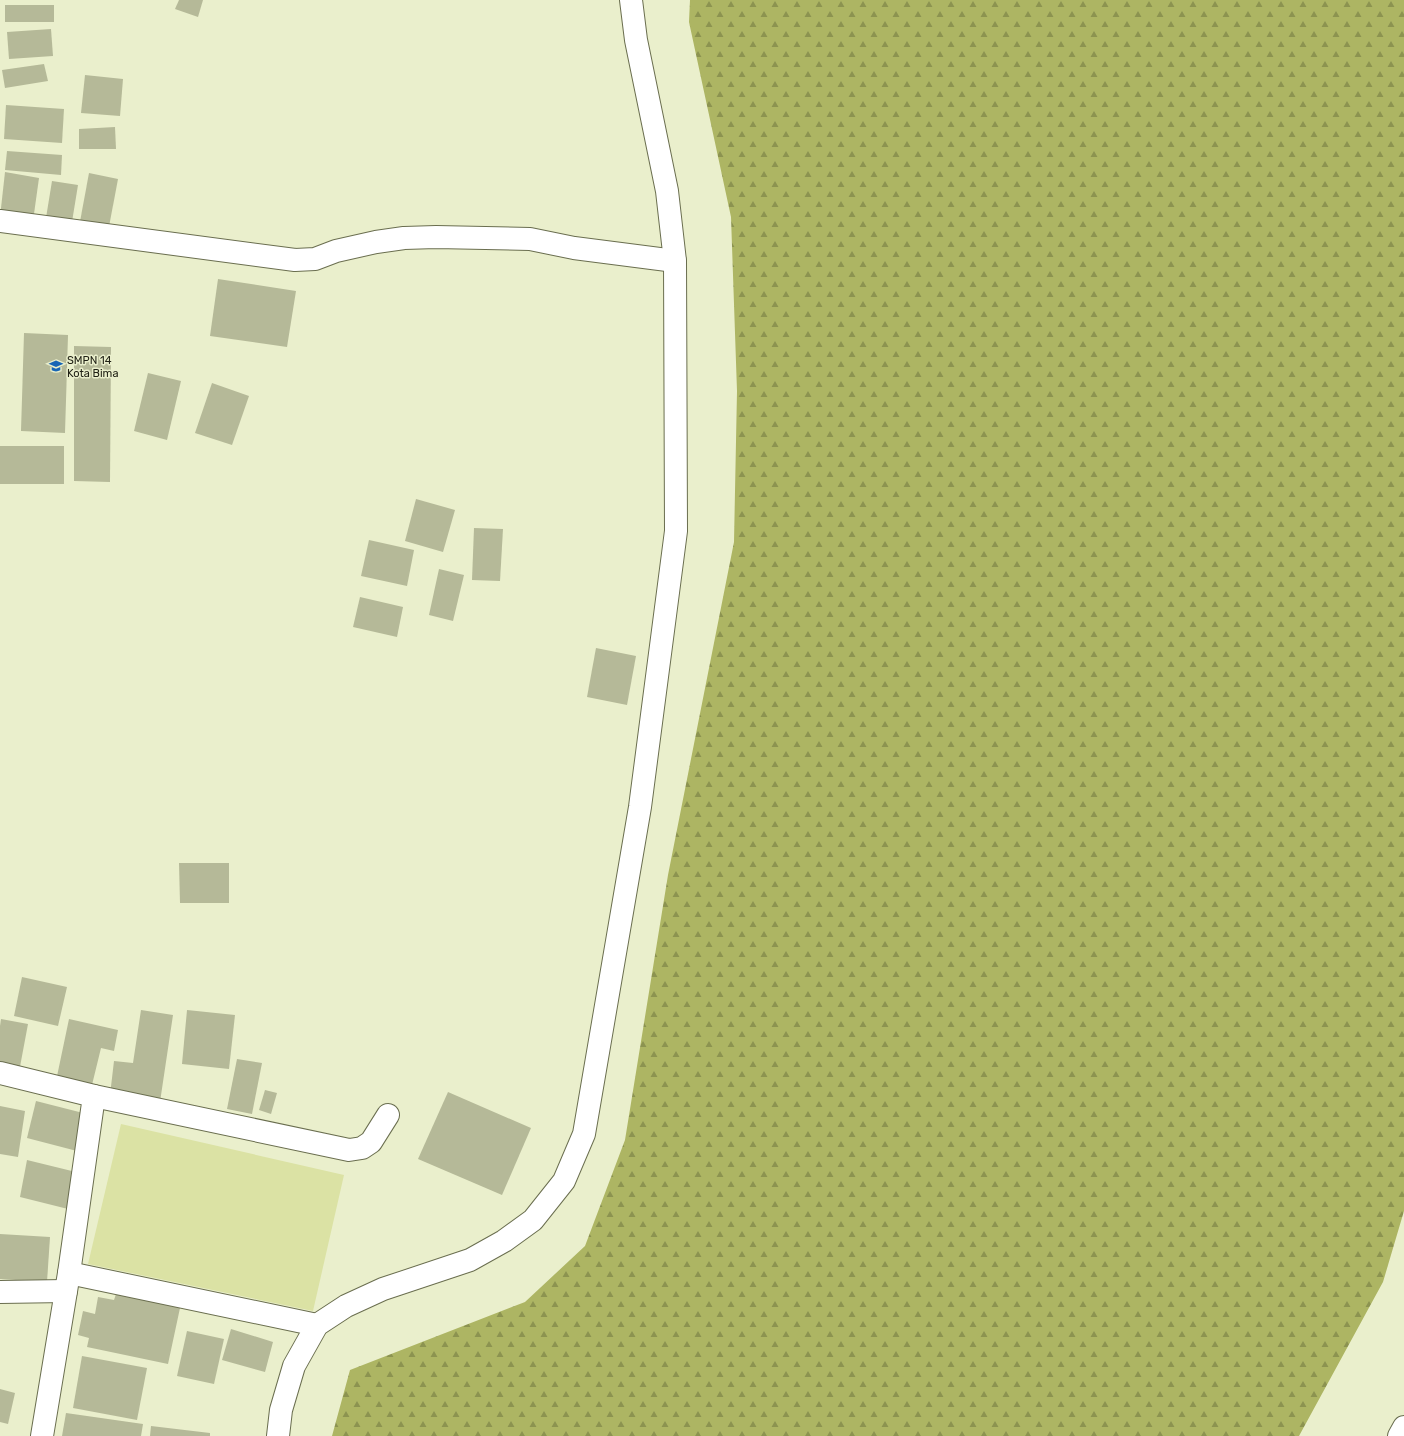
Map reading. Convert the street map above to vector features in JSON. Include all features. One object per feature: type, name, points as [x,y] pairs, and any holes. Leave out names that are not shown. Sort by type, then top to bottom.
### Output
[{"type":"street","points":[[278,1436],[281,1410],[294,1366],[317,1325],[346,1306],[383,1289],[470,1260],[504,1241],[533,1220],[564,1181],[584,1134],[640,807],[676,531],[675,260],[666,191],[636,40],[631,0]]},
{"type":"street","points":[[0,221],[295,260],[315,259],[336,251],[376,242],[404,238],[436,237],[530,239],[574,248],[675,260]]},
{"type":"street","points":[[0,1073],[94,1096],[349,1150],[362,1148],[371,1142],[388,1115]]},
{"type":"street","points":[[42,1436],[68,1282],[94,1096]]},
{"type":"street","points":[[0,1292],[68,1282],[317,1325]]},
{"type":"street","points":[[1399,1436],[1404,1427]]},
{"type":"green space","points":[[690,0],[1404,0],[1404,1211],[1383,1282],[1299,1436],[332,1436],[350,1370],[525,1302],[585,1246],[625,1140],[668,875],[734,542],[737,391],[731,217],[689,22]]},
{"type":"green space","points":[[121,1124],[344,1175],[313,1311],[88,1264]]},
{"type":"building","points":[[179,0],[203,0],[198,17],[175,9]]},
{"type":"building","points":[[5,5],[54,5],[54,22],[5,22]]},
{"type":"building","points":[[51,29],[53,56],[9,59],[7,32]]},
{"type":"building","points":[[44,64],[48,81],[5,88],[2,70]]},
{"type":"building","points":[[85,75],[123,79],[120,116],[81,113]]},
{"type":"building","points":[[6,105],[64,109],[62,143],[4,139]]},
{"type":"building","points":[[115,127],[116,149],[79,149],[79,129]]},
{"type":"building","points":[[7,151],[62,155],[61,175],[5,170]]},
{"type":"building","points":[[5,172],[39,178],[33,221],[0,217]]},
{"type":"building","points":[[89,173],[118,179],[108,232],[79,227]]},
{"type":"building","points":[[52,181],[78,185],[71,228],[45,224]]},
{"type":"building","points":[[218,279],[296,291],[287,347],[210,336]]},
{"type":"building","points":[[24,333],[68,335],[65,433],[21,431]]},
{"type":"building","points":[[74,346],[111,347],[110,482],[74,481]]},
{"type":"building","points":[[148,373],[181,381],[167,440],[134,431]]},
{"type":"building","points":[[212,383],[249,396],[232,445],[195,433]]},
{"type":"building","points":[[0,446],[64,446],[64,484],[0,484]]},
{"type":"building","points":[[416,499],[455,510],[443,552],[405,541]]},
{"type":"building","points":[[474,528],[503,529],[500,581],[472,580]]},
{"type":"building","points":[[369,540],[414,550],[407,586],[361,576]]},
{"type":"building","points":[[439,569],[464,575],[453,621],[429,615]]},
{"type":"building","points":[[360,597],[403,607],[397,637],[353,627]]},
{"type":"building","points":[[596,648],[636,656],[627,705],[587,697]]},
{"type":"building","points":[[179,863],[229,863],[229,903],[180,903]]},
{"type":"building","points":[[22,977],[67,987],[58,1026],[14,1016]]},
{"type":"building","points":[[141,1010],[173,1015],[160,1102],[110,1095],[114,1061],[133,1063]]},
{"type":"building","points":[[187,1010],[235,1015],[229,1069],[182,1064]]},
{"type":"building","points":[[1,1019],[28,1024],[19,1072],[0,1069]]},
{"type":"building","points":[[69,1019],[118,1030],[114,1051],[101,1048],[91,1089],[56,1081]]},
{"type":"building","points":[[237,1059],[262,1063],[252,1114],[227,1109]]},
{"type":"building","points":[[265,1090],[277,1093],[271,1114],[259,1110]]},
{"type":"building","points":[[448,1092],[531,1128],[502,1195],[418,1159]]},
{"type":"building","points":[[36,1101],[87,1114],[77,1151],[27,1138]]},
{"type":"building","points":[[0,1106],[25,1111],[18,1157],[0,1154]]},
{"type":"building","points":[[27,1160],[80,1173],[72,1210],[20,1197]]},
{"type":"building","points":[[0,1234],[50,1237],[47,1282],[0,1279]]},
{"type":"building","points":[[116,1294],[180,1308],[168,1364],[87,1347],[89,1338],[78,1335],[83,1311],[95,1314],[98,1297],[114,1300]]},
{"type":"building","points":[[231,1329],[273,1342],[265,1372],[222,1360]]},
{"type":"building","points":[[187,1331],[224,1339],[214,1384],[177,1376]]},
{"type":"building","points":[[82,1356],[147,1368],[137,1420],[73,1408]]},
{"type":"building","points":[[0,1389],[15,1393],[8,1424],[0,1422]]},
{"type":"building","points":[[66,1413],[143,1424],[141,1436],[62,1436]]},
{"type":"building","points":[[151,1426],[210,1433],[210,1436],[150,1436]]},
{"type":"place","name":"SMPN 14 Kota Bima","points":[[56,366]]}]
